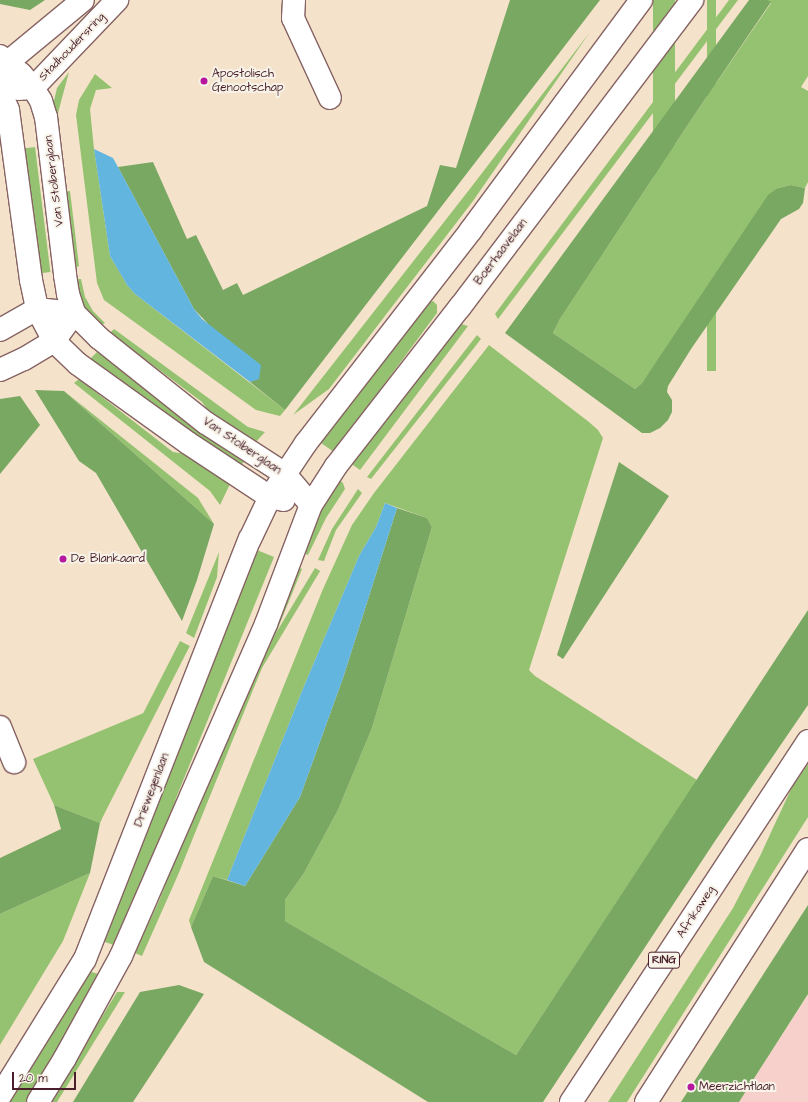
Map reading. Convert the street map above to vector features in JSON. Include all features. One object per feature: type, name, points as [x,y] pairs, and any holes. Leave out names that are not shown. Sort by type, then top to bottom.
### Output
[{"type":"street","name":"Stadhoudersring","points":[[4,59],[44,33],[83,0]]},
{"type":"street","name":"Stadhoudersring","points":[[0,90],[33,88],[118,0]]},
{"type":"street","points":[[294,0],[293,18],[330,98]]},
{"type":"street","points":[[285,474],[306,443],[466,236],[641,0]]},
{"type":"street","name":"Boerhaavelaan","points":[[311,505],[336,466],[460,307],[692,0]]},
{"type":"street","points":[[4,59],[0,90],[9,116],[31,280],[37,309],[54,341],[78,364],[156,420],[270,497],[311,505],[259,638],[121,956],[65,1058],[38,1102]]},
{"type":"street","name":"Van Stolberglaan","points":[[4,59],[33,88],[41,101],[46,117],[65,275],[68,294],[74,313],[99,338],[206,423],[285,474],[311,505]]},
{"type":"street","points":[[0,330],[37,309],[74,313],[54,341],[24,359],[0,370]]},
{"type":"street","name":"Driewegenlaan","points":[[0,1096],[86,959],[248,546],[270,497],[285,474]]},
{"type":"street","points":[[0,727],[14,762]]},
{"type":"street","name":"Afrikaweg","points":[[571,1102],[808,741]]},
{"type":"street","points":[[646,1102],[808,850]]},
{"type":"shaded area","points":[[808,995],[808,1102],[739,1102]]},
{"type":"green space","points":[[0,0],[45,0],[30,10],[0,4]]},
{"type":"green space","points":[[510,0],[600,0],[285,410],[250,382],[259,378],[194,309],[118,167],[153,162],[187,239],[196,235],[223,290],[237,283],[243,295],[427,206],[440,165],[456,168]]},
{"type":"green space","points":[[653,0],[675,0],[675,340],[653,340]]},
{"type":"green space","points":[[707,0],[716,0],[716,371],[707,371]]},
{"type":"green space","points":[[729,0],[738,0],[498,319],[495,314]]},
{"type":"green space","points":[[749,0],[768,0],[771,2],[691,120],[560,319],[553,333],[635,389],[642,383],[768,195],[778,188],[791,185],[805,188],[803,203],[799,209],[781,219],[691,349],[668,386],[667,392],[672,400],[672,412],[668,420],[660,428],[650,433],[642,433],[505,333]]},
{"type":"green space","points":[[768,0],[808,0],[808,76],[801,87],[808,91],[808,182],[805,188],[791,185],[778,188],[642,383],[635,389],[553,333],[560,319],[691,120],[771,3]]},
{"type":"green space","points":[[590,32],[473,201],[329,389],[293,415],[469,190]]},
{"type":"green space","points":[[69,72],[58,113],[59,124],[52,109],[57,88]]},
{"type":"green space","points":[[95,74],[112,88],[96,90],[90,109],[94,149],[110,256],[127,285],[135,294],[285,410],[280,416],[256,410],[104,300],[97,283],[76,115],[79,100]]},
{"type":"green space","points":[[35,147],[50,272],[38,274],[23,148]]},
{"type":"green space","points":[[70,191],[79,266],[74,268],[63,192]]},
{"type":"green space","points":[[76,279],[81,279],[85,297],[93,311],[105,323],[101,325],[88,314],[79,298]]},
{"type":"green space","points":[[433,301],[437,305],[437,313],[334,452],[321,443],[425,303]]},
{"type":"green space","points":[[461,324],[468,326],[360,470],[349,462]]},
{"type":"green space","points":[[114,329],[248,427],[265,432],[253,445],[210,413],[202,402],[110,333]]},
{"type":"green space","points":[[477,335],[481,339],[371,479],[367,477]]},
{"type":"green space","points":[[489,345],[589,422],[598,430],[603,438],[529,670],[535,676],[697,780],[516,1055],[285,921],[285,900],[304,873],[338,810],[372,728],[432,527],[427,518],[385,503],[376,527],[359,556],[302,691],[227,880],[213,876],[191,927],[189,920],[323,589],[352,525],[374,493]]},
{"type":"green space","points":[[97,352],[244,462],[238,468],[88,361]]},
{"type":"green space","points":[[79,379],[173,452],[192,455],[230,484],[220,505],[210,491],[74,383]]},
{"type":"green space","points":[[35,390],[64,391],[214,524],[197,580],[182,621],[96,473],[79,461]]},
{"type":"green space","points":[[64,391],[198,498],[214,524]]},
{"type":"green space","points":[[20,396],[40,425],[0,474],[0,399]]},
{"type":"green space","points":[[619,462],[669,496],[563,659],[557,655]]},
{"type":"green space","points":[[337,478],[343,483],[345,489],[326,518],[308,555],[300,552],[315,516]]},
{"type":"green space","points":[[358,489],[362,493],[336,530],[324,561],[318,560],[332,529]]},
{"type":"green space","points":[[397,508],[427,518],[432,527],[372,728],[338,810],[304,873],[285,900],[285,921],[516,1055],[808,610],[808,705],[715,841],[543,1102],[428,1102],[204,962],[191,927],[213,876],[245,886],[300,797],[343,678]]},
{"type":"green space","points":[[257,550],[274,557],[161,835],[114,945],[102,941]]},
{"type":"green space","points":[[219,552],[217,577],[194,638],[186,633]]},
{"type":"green space","points":[[296,566],[302,569],[178,875],[142,956],[135,953],[158,903]]},
{"type":"green space","points":[[315,568],[320,571],[130,887],[125,884]]},
{"type":"green space","points":[[180,641],[190,646],[100,822],[90,817]]},
{"type":"green space","points":[[146,712],[100,823],[54,805],[33,759]]},
{"type":"green space","points":[[808,764],[808,817],[627,1102],[608,1102],[733,908],[760,856],[792,787]]},
{"type":"green space","points":[[54,805],[100,823],[90,873],[0,914],[0,858],[61,829]]},
{"type":"green space","points":[[90,873],[63,941],[0,1045],[0,914]]},
{"type":"green space","points":[[808,905],[808,994],[739,1102],[681,1102]]},
{"type":"green space","points":[[88,971],[102,975],[27,1102],[5,1102]]},
{"type":"green space","points":[[179,985],[204,994],[133,1102],[73,1102],[140,992]]},
{"type":"green space","points":[[117,992],[125,992],[57,1102],[50,1102]]},
{"type":"water","points":[[94,149],[113,158],[194,309],[202,319],[261,365],[259,379],[250,382],[135,294],[127,285],[110,256]]},
{"type":"water","points":[[385,503],[397,508],[343,678],[300,797],[245,886],[227,880],[302,691],[359,556],[376,527]]},
{"type":"place","name":"Apostolisch Genootschap","points":[[204,81]]},
{"type":"place","name":"De Blankaard","points":[[63,559]]},
{"type":"place","name":"Meerzichtlaan","points":[[691,1087]]}]
